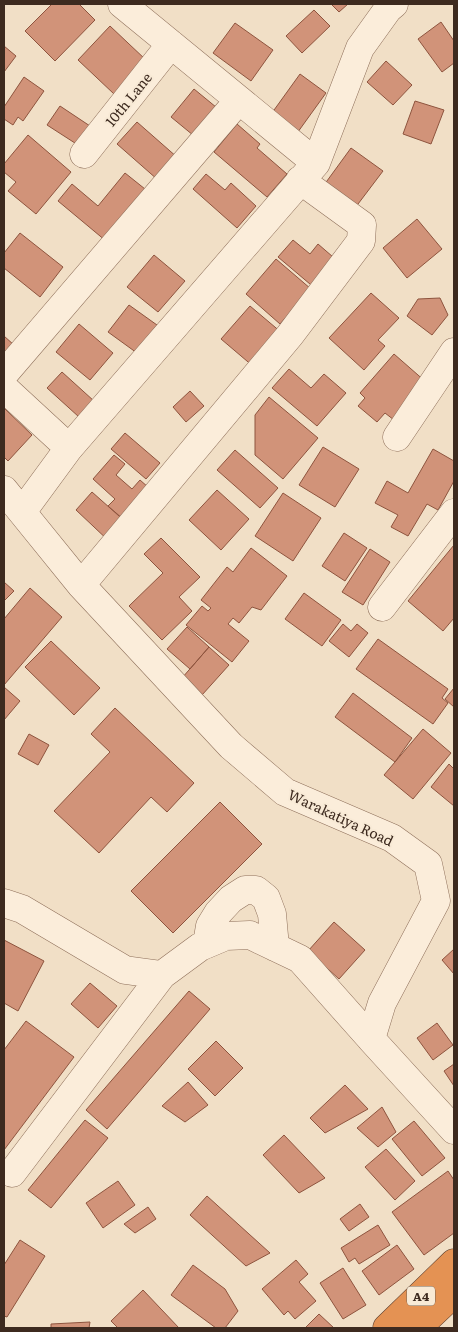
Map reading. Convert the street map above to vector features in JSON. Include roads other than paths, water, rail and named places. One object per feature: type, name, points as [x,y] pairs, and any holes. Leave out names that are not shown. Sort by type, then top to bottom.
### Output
[{"type":"highway","name":"A4","points":[[387,1328],[454,1263]]},
{"type":"highway","name":"A4","points":[[417,1328],[454,1293]]},
{"type":"street","points":[[81,585],[290,335],[361,241],[362,225],[239,100],[122,4]]},
{"type":"street","points":[[22,512],[69,448],[308,171],[360,48],[388,9],[394,4]]},
{"type":"street","name":"10th Lane","points":[[84,154],[171,44]]},
{"type":"street","points":[[4,374],[239,100]]},
{"type":"street","points":[[397,437],[454,352]]},
{"type":"street","points":[[4,388],[69,448]]},
{"type":"street","name":"Warakatiya Road","points":[[4,490],[81,585],[231,746],[285,792],[392,838],[428,864],[436,901],[382,1003],[371,1039]]},
{"type":"street","points":[[382,607],[454,513]]},
{"type":"street","points":[[207,944],[210,926],[218,913],[231,899],[245,890],[256,890],[266,898],[272,914],[275,947]]},
{"type":"street","points":[[4,902],[22,909],[125,970],[162,975]]},
{"type":"street","points":[[12,1173],[162,975],[200,946],[226,936],[250,935],[300,959],[454,1130]]}]
